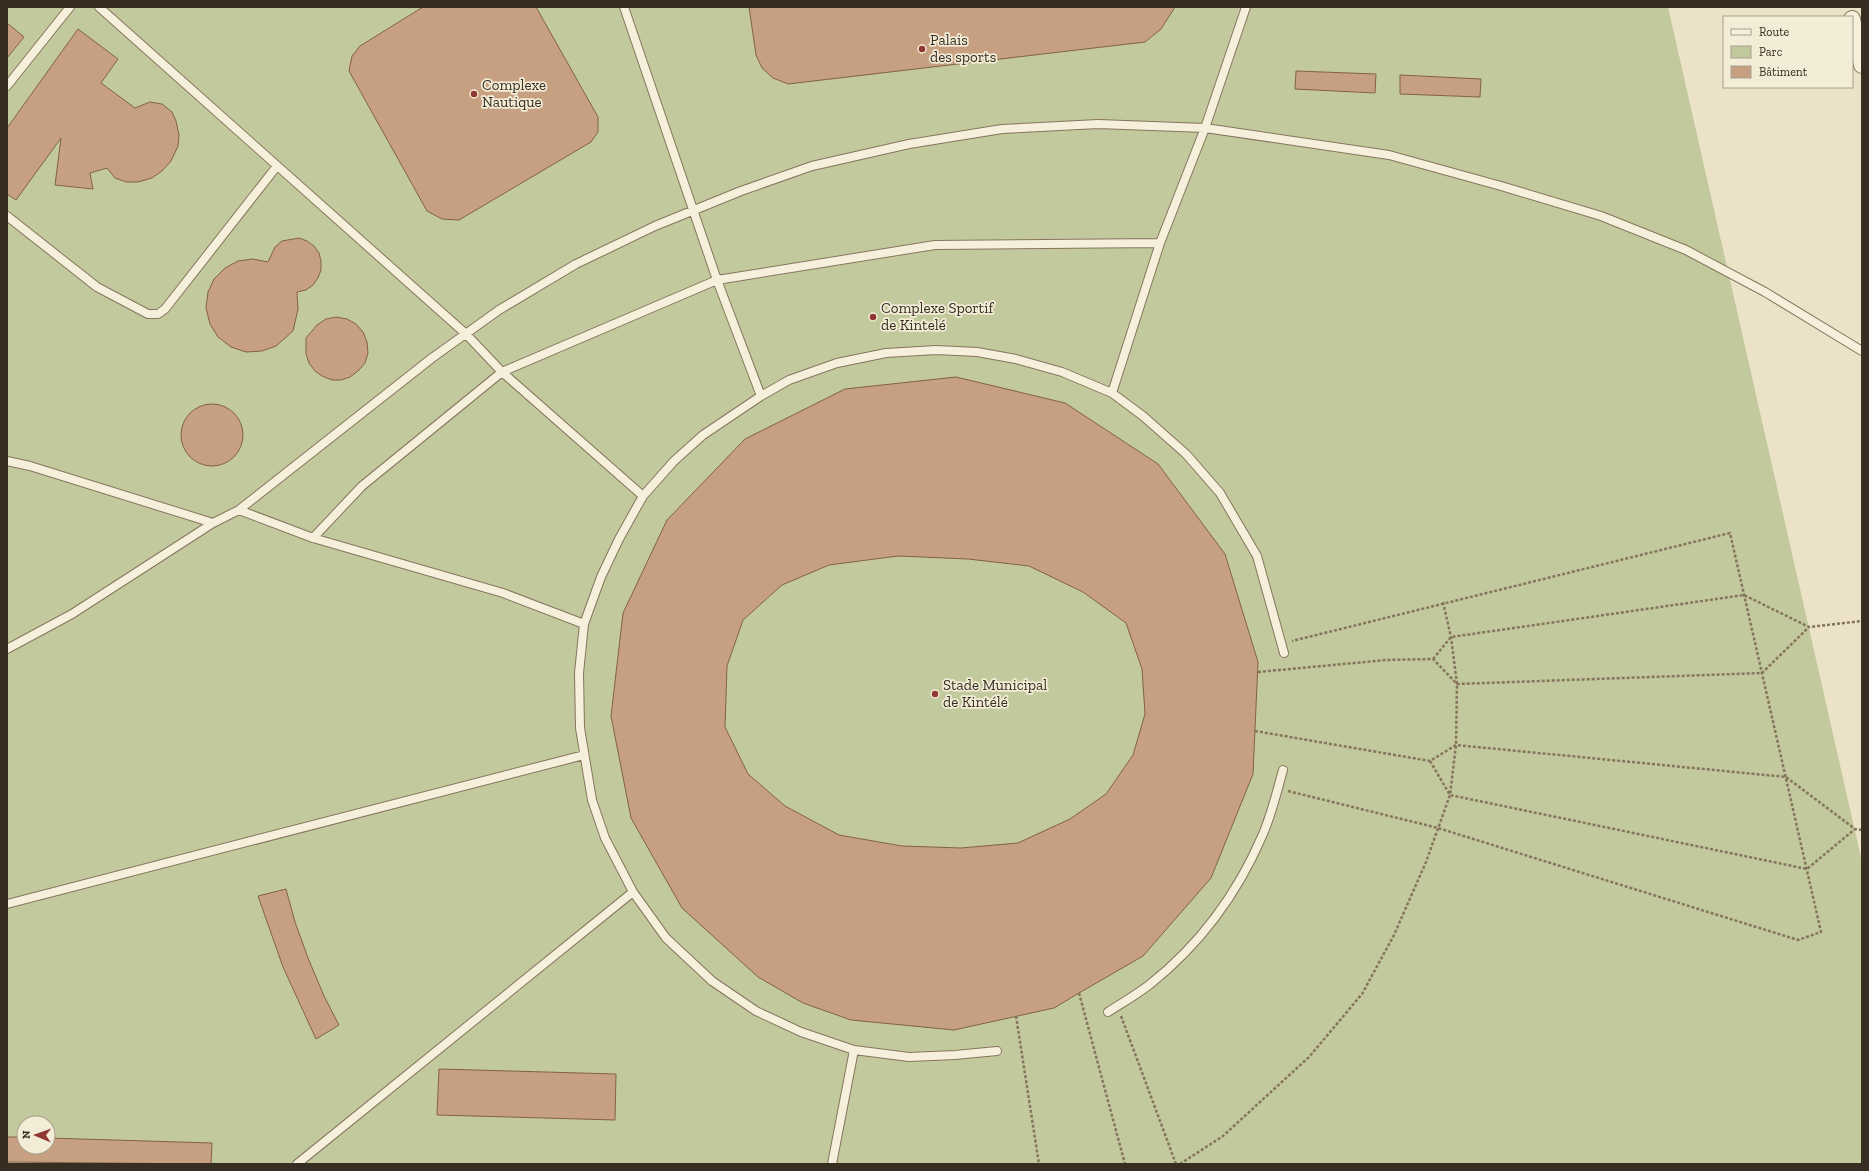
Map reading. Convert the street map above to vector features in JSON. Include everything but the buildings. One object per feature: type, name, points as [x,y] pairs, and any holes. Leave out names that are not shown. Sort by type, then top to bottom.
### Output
[{"type":"street","points":[[1853,23],[1862,65]]},
{"type":"lane","points":[[7,86],[70,7]]},
{"type":"lane","points":[[99,7],[466,334],[502,372],[644,496]]},
{"type":"lane","points":[[624,7],[717,280],[761,396]]},
{"type":"lane","points":[[1112,393],[1160,243],[1205,128],[1246,7]]},
{"type":"lane","points":[[7,648],[72,614],[213,523],[239,510],[315,448],[466,334],[499,310],[576,264],[655,226],[741,190],[812,166],[909,144],[994,130],[1098,124],[1205,128],[1388,155],[1502,186],[1600,216],[1686,250],[1766,292],[1862,351]]},
{"type":"lane","points":[[7,216],[98,287],[148,314],[158,314],[165,309],[277,166]]},
{"type":"lane","points":[[313,538],[362,486],[502,372],[717,280],[935,245],[1160,243]]},
{"type":"lane","points":[[997,1051],[909,1057],[854,1050],[801,1032],[756,1011],[734,997],[689,961],[666,938],[633,892],[605,838],[592,800],[584,755],[578,703],[579,673],[584,624],[601,577],[619,539],[644,496],[674,461],[703,435],[761,396],[789,380],[837,363],[886,353],[936,350],[978,352],[1016,359],[1062,372],[1112,393],[1143,416],[1186,454],[1220,493],[1258,556],[1284,653]]},
{"type":"lane","points":[[7,461],[38,469],[213,523]]},
{"type":"lane","points":[[239,510],[313,538],[503,593],[584,624]]},
{"type":"lane","points":[[7,904],[584,755]]},
{"type":"lane","points":[[1108,1012],[1148,986],[1209,928],[1232,895],[1263,835],[1283,770]]},
{"type":"lane","points":[[297,1164],[633,892]]},
{"type":"lane","points":[[832,1164],[854,1050]]},
{"type":"path","points":[[1278,788],[1438,828],[1798,940],[1821,932],[1730,533],[1443,602],[1282,644]]},
{"type":"path","points":[[1433,659],[1451,637],[1744,595],[1809,627],[1862,621]]},
{"type":"path","points":[[1180,1164],[1223,1136],[1309,1057],[1362,994],[1394,935],[1426,862],[1450,795],[1456,745],[1457,684],[1451,637],[1443,602]]},
{"type":"path","points":[[1258,672],[1386,660],[1433,659],[1457,684],[1762,673],[1809,627]]},
{"type":"path","points":[[1255,731],[1430,761],[1456,745],[1786,777],[1854,829],[1862,830]]},
{"type":"path","points":[[1430,761],[1450,795],[1807,869]]},
{"type":"path","points":[[1807,869],[1854,829]]},
{"type":"path","points":[[1079,993],[1125,1164]]},
{"type":"path","points":[[1117,1006],[1176,1164]]},
{"type":"path","points":[[1016,1016],[1039,1164]]},
{"type":"green space","name":"Complexe Sportif de Kintelé","points":[[7,7],[1668,7],[1862,862],[1862,1164],[7,1164]]},
{"type":"place","name":"Palais des sports","points":[[922,49]]},
{"type":"place","name":"Complexe Nautique","points":[[474,94]]},
{"type":"place","name":"Complexe Sportif de Kintelé","points":[[873,317]]},
{"type":"place","name":"Stade Municipal de Kintélé","points":[[935,694]]}]
